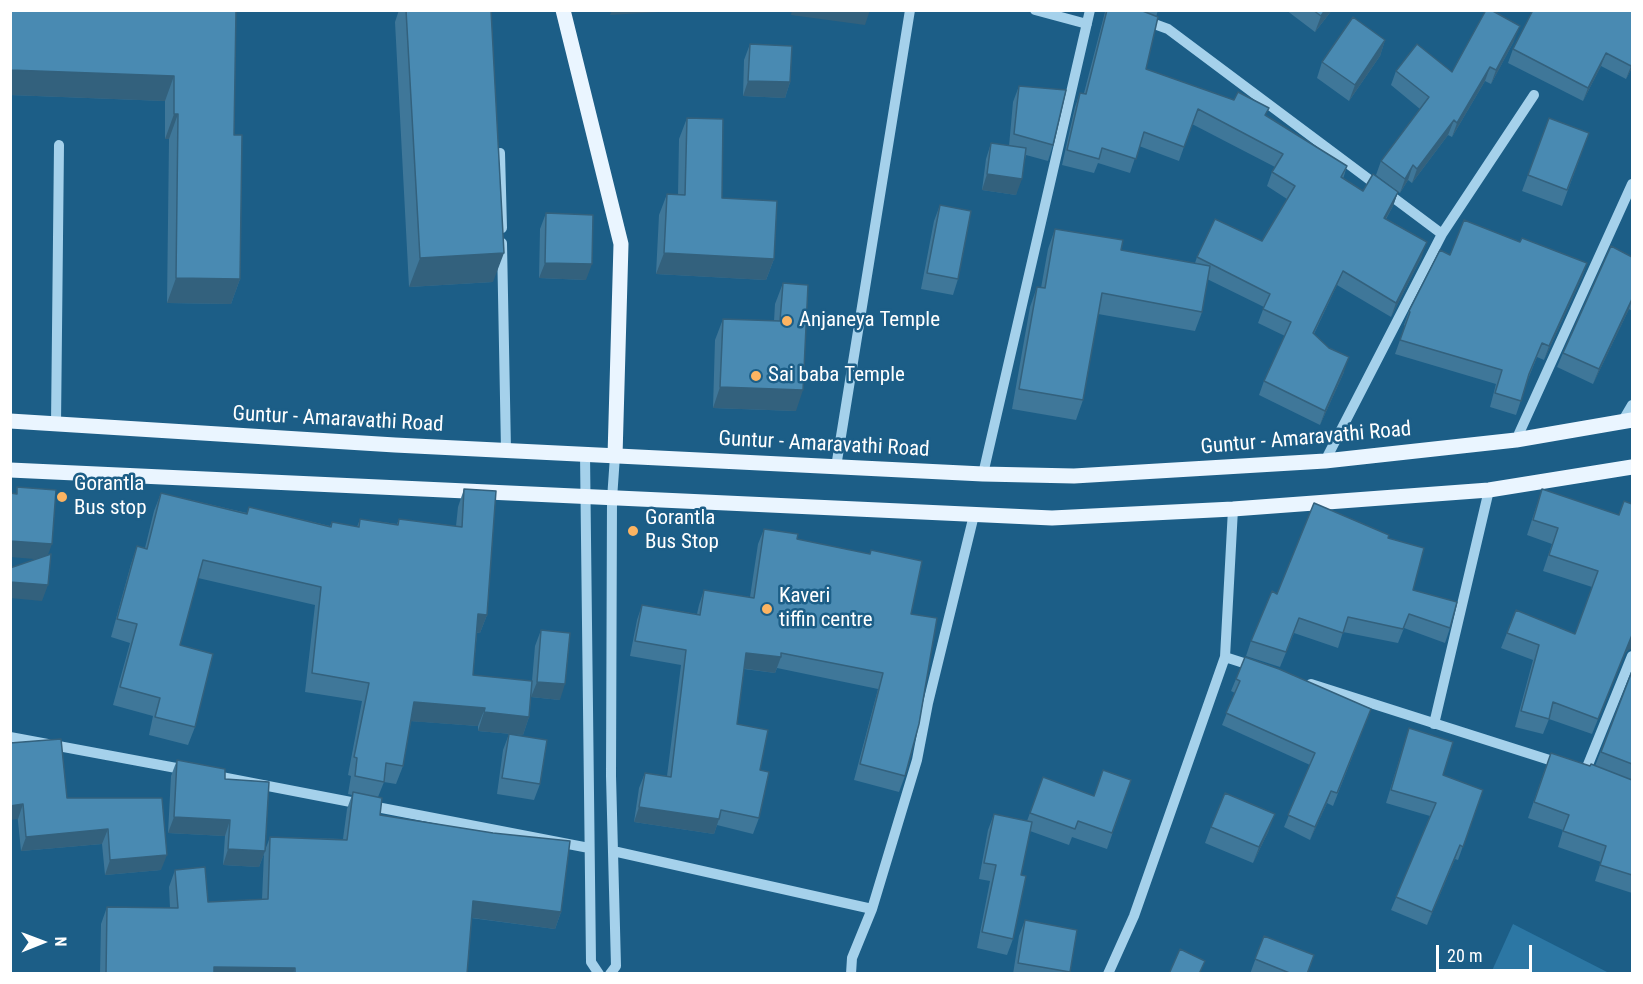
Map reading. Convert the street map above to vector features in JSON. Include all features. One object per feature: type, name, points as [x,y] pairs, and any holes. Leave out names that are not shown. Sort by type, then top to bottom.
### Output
[{"type":"main road","points":[[563,10],[621,244],[615,456]]},
{"type":"main road","name":"Guntur - Amaravathi Road","points":[[10,421],[347,443],[983,474],[1074,476],[1325,461],[1516,440],[1627,421]]},
{"type":"main road","points":[[10,470],[1052,518],[1233,509],[1489,490],[1632,467]]},
{"type":"street","points":[[836,467],[910,10]]},
{"type":"street","points":[[1035,10],[1086,24]]},
{"type":"street","points":[[983,474],[1090,10]]},
{"type":"street","points":[[1116,10],[1168,29],[1442,234]]},
{"type":"street","points":[[1325,461],[1442,234],[1534,95]]},
{"type":"street","points":[[56,424],[59,145]]},
{"type":"street","points":[[500,153],[506,450]]},
{"type":"street","points":[[1516,440],[1632,184]]},
{"type":"street","points":[[1627,421],[1632,405]]},
{"type":"street","points":[[585,454],[591,962],[599,974]]},
{"type":"street","points":[[610,974],[616,966],[611,776],[612,499],[615,456]]},
{"type":"street","points":[[1434,724],[1489,490]]},
{"type":"street","points":[[1108,974],[1134,916],[1225,657],[1233,509]]},
{"type":"street","points":[[851,974],[852,958],[872,909],[917,760],[928,703],[974,516]]},
{"type":"street","points":[[1302,681],[1590,774],[1632,656]]},
{"type":"street","points":[[1225,657],[1269,671]]},
{"type":"street","points":[[10,737],[589,848]]},
{"type":"street","points":[[613,851],[872,909]]},
{"type":"shaded area","points":[[1513,924],[1609,973],[1491,973]]},
{"type":"building","points":[[10,10],[236,10],[234,135],[242,135],[240,279],[176,278],[178,114],[174,114],[174,76],[10,70]]},
{"type":"building","points":[[406,10],[491,10],[504,253],[420,258]]},
{"type":"building","points":[[1107,10],[1140,10],[1158,17],[1146,69],[1234,100],[1238,92],[1269,108],[1265,115],[1347,166],[1341,177],[1363,191],[1373,174],[1398,192],[1384,218],[1427,242],[1396,303],[1343,271],[1313,333],[1329,348],[1349,357],[1325,411],[1264,381],[1291,322],[1263,309],[1270,294],[1197,257],[1215,219],[1262,241],[1295,186],[1272,172],[1283,154],[1198,109],[1184,147],[1144,132],[1136,159],[1102,148],[1099,159],[1067,150],[1080,93],[1086,94]]},
{"type":"building","points":[[1313,10],[1325,10],[1321,16]]},
{"type":"building","points":[[1486,10],[1491,10],[1520,26],[1496,70],[1490,67],[1457,123],[1454,120],[1417,169],[1413,165],[1405,179],[1381,161],[1429,97],[1396,71],[1417,44],[1452,72]]},
{"type":"building","points":[[1533,10],[1632,10],[1631,66],[1606,53],[1588,88],[1513,49]]},
{"type":"building","points":[[1353,17],[1385,40],[1355,85],[1322,62]]},
{"type":"building","points":[[750,44],[792,46],[790,82],[748,81]]},
{"type":"building","points":[[1019,86],[1066,90],[1053,145],[1014,134]]},
{"type":"building","points":[[687,118],[723,119],[722,198],[777,201],[774,259],[664,253],[667,194],[685,195]]},
{"type":"building","points":[[1549,118],[1589,133],[1567,190],[1528,175]]},
{"type":"building","points":[[991,143],[1026,148],[1022,179],[987,174]]},
{"type":"building","points":[[940,205],[971,211],[958,279],[927,273]]},
{"type":"building","points":[[546,213],[593,215],[592,264],[545,263]]},
{"type":"building","points":[[1464,220],[1520,242],[1522,238],[1587,263],[1549,346],[1542,343],[1521,401],[1495,393],[1502,370],[1400,340],[1409,311],[1440,250],[1450,255]]},
{"type":"building","points":[[1055,229],[1123,240],[1121,250],[1210,266],[1202,312],[1102,293],[1083,400],[1019,389],[1037,287],[1045,288]]},
{"type":"building","points":[[1611,246],[1632,257],[1632,299],[1599,369],[1563,353]]},
{"type":"building","points":[[783,283],[808,285],[803,390],[720,387],[723,319],[780,321]]},
{"type":"building","points":[[17,487],[56,490],[52,544],[10,541],[10,493],[17,494]]},
{"type":"building","points":[[464,489],[496,491],[487,615],[478,614],[473,675],[532,681],[529,717],[484,712],[485,708],[414,702],[403,766],[386,763],[384,782],[355,776],[357,758],[354,757],[369,683],[312,673],[321,587],[203,560],[180,645],[213,654],[195,727],[155,717],[160,698],[120,687],[137,624],[117,619],[137,546],[147,549],[161,493],[247,514],[249,507],[331,527],[332,522],[359,527],[360,519],[398,525],[399,519],[462,527]]},
{"type":"building","points":[[1542,489],[1619,515],[1624,501],[1632,504],[1632,635],[1598,719],[1553,702],[1549,719],[1521,711],[1539,645],[1507,633],[1516,610],[1575,634],[1598,571],[1549,555],[1558,528],[1533,520]]},
{"type":"building","points":[[1314,503],[1389,535],[1388,538],[1424,548],[1413,590],[1457,602],[1450,628],[1409,614],[1403,629],[1348,617],[1343,633],[1299,618],[1286,652],[1251,641],[1272,591],[1277,594]]},
{"type":"building","points":[[764,529],[798,534],[797,539],[870,554],[871,550],[922,561],[911,614],[937,618],[919,724],[905,776],[860,764],[883,673],[781,653],[781,657],[746,653],[737,724],[768,730],[760,770],[769,772],[759,818],[721,810],[719,819],[639,807],[645,773],[671,777],[686,650],[635,641],[642,605],[700,615],[704,590],[754,598]]},
{"type":"building","points":[[51,554],[48,585],[10,582],[10,568]]},
{"type":"building","points":[[541,630],[570,633],[565,684],[537,682]]},
{"type":"building","points":[[1245,657],[1279,669],[1371,709],[1337,793],[1331,791],[1315,827],[1288,815],[1315,753],[1226,713],[1240,681],[1236,679]]},
{"type":"building","points":[[1632,671],[1632,764],[1601,752]]},
{"type":"building","points":[[1409,728],[1453,742],[1443,775],[1483,790],[1463,847],[1460,845],[1432,912],[1396,897],[1436,803],[1391,790]]},
{"type":"building","points":[[509,734],[547,740],[540,784],[502,778]]},
{"type":"building","points":[[61,739],[67,798],[162,798],[167,855],[110,860],[108,829],[26,837],[23,804],[10,806],[10,743]]},
{"type":"building","points":[[1551,753],[1590,766],[1591,764],[1632,780],[1632,875],[1600,865],[1606,846],[1563,831],[1569,815],[1534,802]]},
{"type":"building","points":[[177,760],[225,769],[225,779],[269,782],[265,851],[228,849],[230,820],[174,817]]},
{"type":"building","points":[[1103,770],[1131,780],[1112,833],[1078,821],[1075,829],[1030,813],[1043,777],[1094,796]]},
{"type":"building","points":[[353,792],[382,798],[380,815],[493,833],[570,841],[561,912],[473,901],[467,974],[295,974],[295,968],[214,967],[214,974],[106,974],[107,907],[178,908],[175,870],[205,867],[208,902],[268,899],[270,837],[347,840]]},
{"type":"building","points":[[1225,793],[1275,814],[1259,847],[1211,827]]},
{"type":"building","points":[[994,814],[1032,822],[1021,875],[1026,876],[1013,939],[982,932],[996,865],[984,863]]},
{"type":"building","points":[[1025,920],[1077,930],[1070,972],[1018,963]]},
{"type":"building","points":[[1264,936],[1314,955],[1307,974],[1292,974],[1255,959]]},
{"type":"building","points":[[1180,949],[1205,961],[1199,974],[1169,974]]},
{"type":"place","name":"Anjaneya Temple","points":[[787,321]]},
{"type":"place","name":"Sai baba Temple","points":[[756,376]]},
{"type":"place","name":"Gorantla Bus stop","points":[[62,497]]},
{"type":"place","name":"Gorantla Bus Stop","points":[[633,531]]},
{"type":"place","name":"Kaveri tiffin centre","points":[[767,609]]}]
